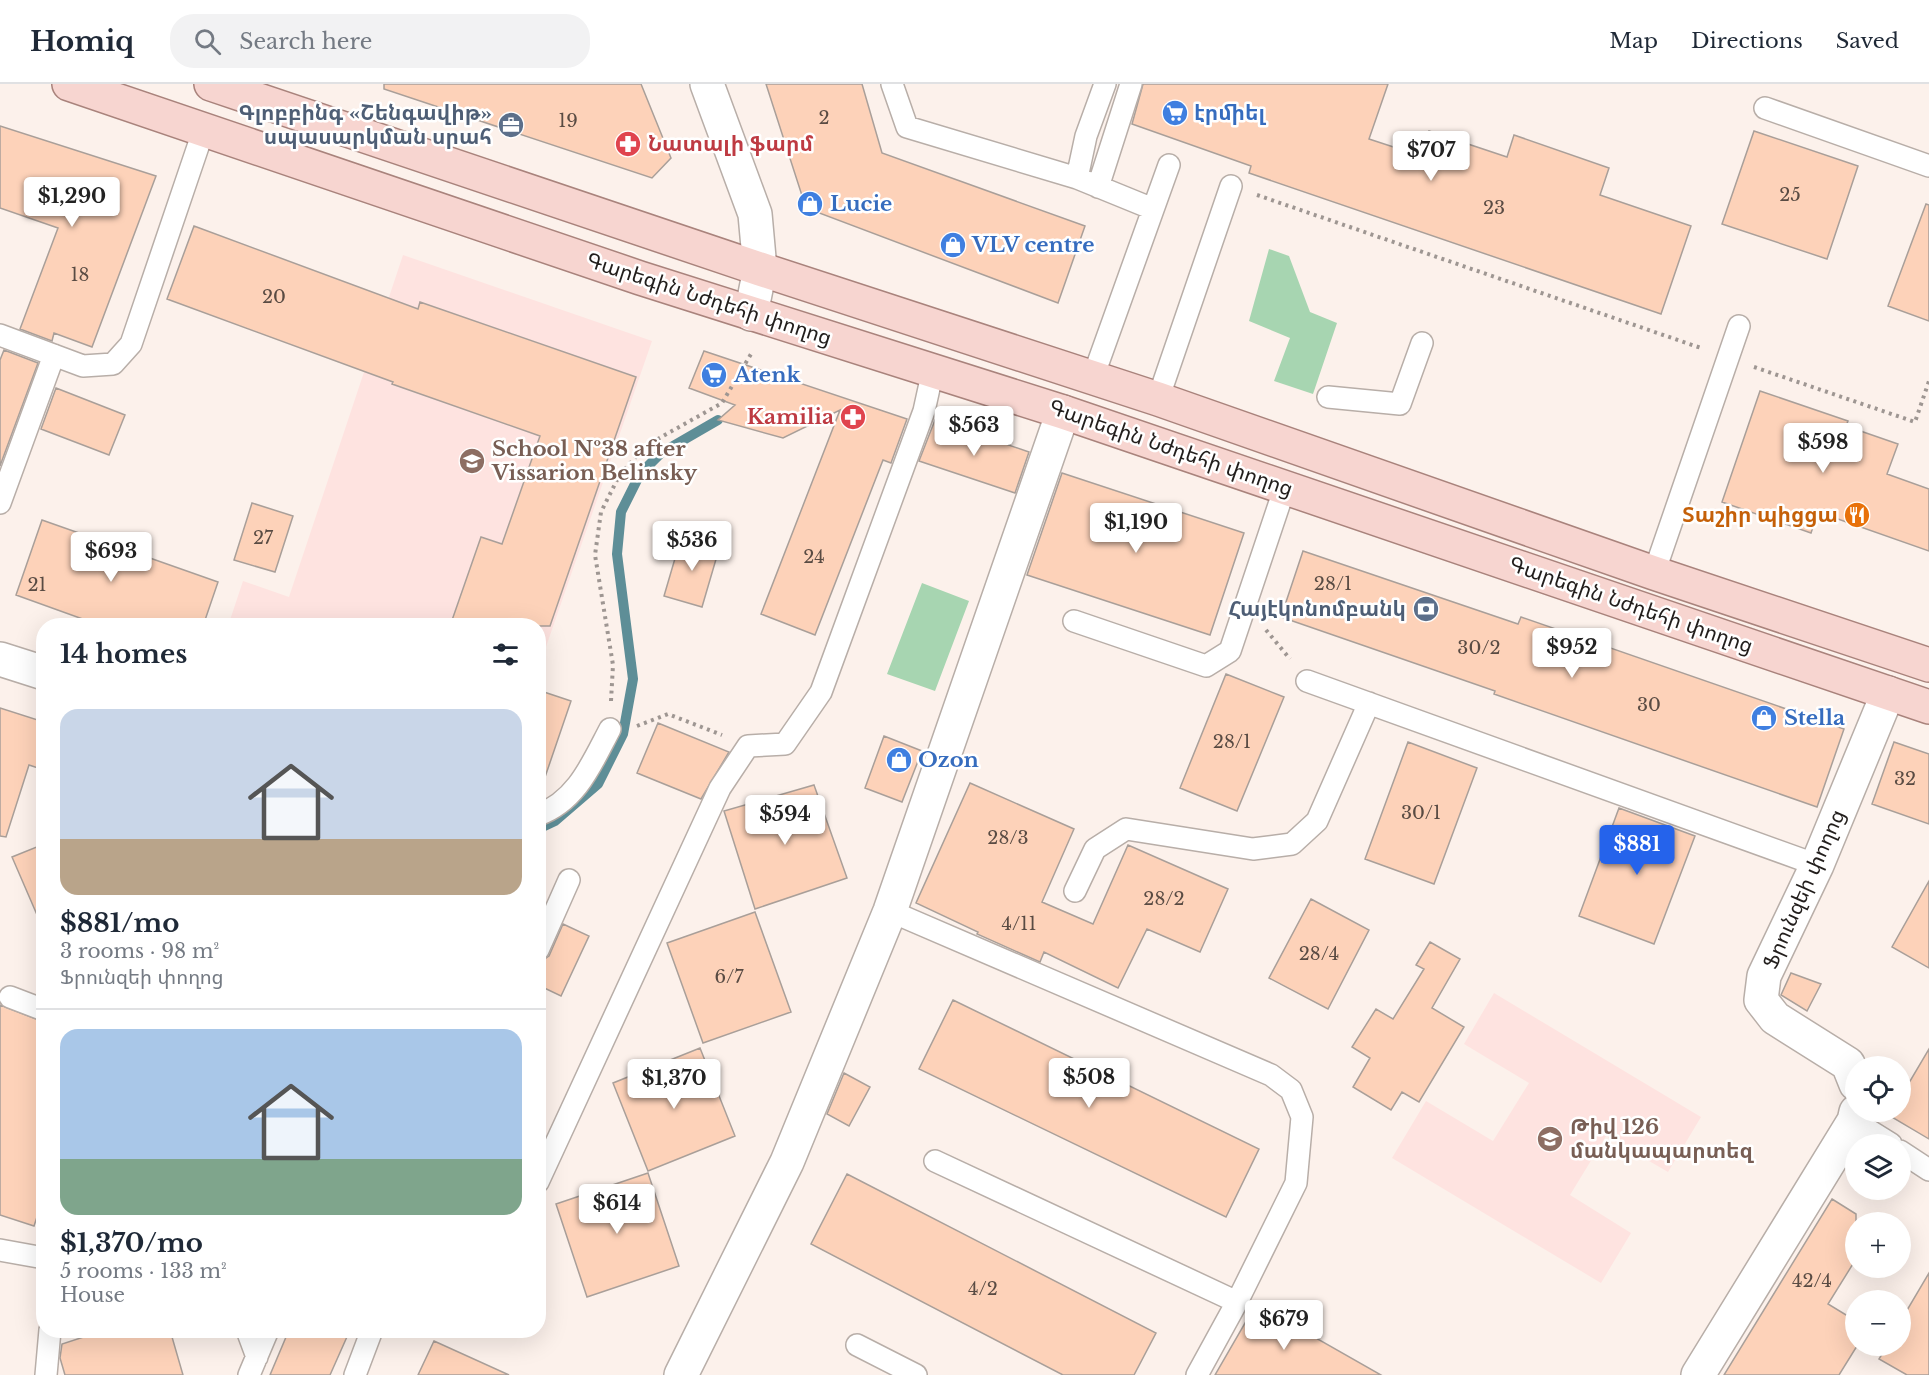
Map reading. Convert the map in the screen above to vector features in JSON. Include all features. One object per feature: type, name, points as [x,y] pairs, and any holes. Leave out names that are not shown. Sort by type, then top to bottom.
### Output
[{"type":"main road","name":"Գարեգին Նժդեհի փողոց","points":[[69,84],[751,314],[1064,411],[1929,707]]},
{"type":"main road","name":"Գարեգին Նժդեհի փողոց","points":[[211,84],[760,269],[1158,399],[1653,573],[1929,665]]},
{"type":"street","points":[[707,84],[755,213],[760,269],[751,314]]},
{"type":"street","points":[[681,1375],[787,1162],[890,911],[1064,411]]},
{"type":"street","points":[[0,659],[36,670]]},
{"type":"street","name":"Ֆրունզեի փողոց","points":[[1845,1062],[1775,1018],[1761,1000],[1764,976],[1817,865],[1888,693]]},
{"type":"street","points":[[1698,1375],[1851,1122]]},
{"type":"lane","points":[[892,84],[907,127],[1077,178],[1154,209]]},
{"type":"lane","points":[[1077,178],[1086,136],[1105,84]]},
{"type":"lane","points":[[1098,187],[1131,84]]},
{"type":"lane","points":[[1765,108],[1929,166]]},
{"type":"lane","points":[[0,335],[83,366],[113,364],[130,344],[204,129]]},
{"type":"lane","points":[[1092,377],[1169,165]]},
{"type":"lane","points":[[1158,399],[1231,186]]},
{"type":"lane","points":[[1653,573],[1739,326]]},
{"type":"lane","points":[[1328,397],[1400,404],[1422,343]]},
{"type":"lane","points":[[0,502],[54,355]]},
{"type":"lane","points":[[546,1165],[720,788],[748,746],[785,744],[821,692],[924,411],[933,370]]},
{"type":"lane","points":[[1074,621],[1206,666],[1230,651],[1285,487]]},
{"type":"lane","points":[[1307,681],[1817,865]]},
{"type":"lane","points":[[1074,891],[1095,849],[1126,829],[1253,849],[1292,844],[1317,821],[1369,703]]},
{"type":"lane","points":[[546,812],[553,810],[583,782],[610,729]]},
{"type":"lane","points":[[546,932],[569,880]]},
{"type":"lane","points":[[890,911],[1271,1075],[1291,1090],[1302,1117],[1296,1183],[1238,1302],[1197,1375]]},
{"type":"lane","points":[[10,997],[36,1007]]},
{"type":"lane","points":[[1863,1122],[1878,1134]]},
{"type":"lane","points":[[1911,1158],[1929,1170]]},
{"type":"lane","points":[[934,1161],[1238,1302]]},
{"type":"lane","points":[[0,1250],[36,1257]]},
{"type":"lane","points":[[46,1375],[49,1338]]},
{"type":"lane","points":[[248,1338],[253,1366]]},
{"type":"lane","points":[[253,1366],[265,1338]]},
{"type":"lane","points":[[355,1375],[369,1338]]},
{"type":"lane","points":[[857,1345],[916,1375]]},
{"type":"path","points":[[1231,186],[1915,422],[1929,381]]},
{"type":"path","points":[[610,729],[613,665],[595,555],[601,512],[620,474],[647,445],[722,403],[751,354]]},
{"type":"path","points":[[642,726],[669,714],[748,746]]},
{"type":"shaded area","name":"School №38 after Vissarion Belinsky","points":[[403,255],[652,341],[546,647],[546,618],[231,618],[243,581],[289,597]]},
{"type":"shaded area","name":"Թիվ 126 մանկապարտեզ","points":[[1494,993],[1701,1117],[1668,1172],[1606,1136],[1570,1195],[1631,1233],[1601,1283],[1392,1158],[1426,1101],[1493,1141],[1529,1083],[1464,1044]]},
{"type":"green space","points":[[1269,249],[1289,256],[1310,312],[1337,323],[1313,394],[1274,381],[1290,338],[1249,321]]},
{"type":"green space","points":[[922,583],[969,601],[935,691],[887,674]]},
{"type":"building","points":[[384,84],[641,84],[671,158],[652,178],[384,89]]},
{"type":"building","points":[[766,84],[862,84],[882,153],[1085,226],[1058,303],[806,208]]},
{"type":"building","points":[[1143,84],[1388,84],[1369,139],[1421,156],[1429,131],[1507,157],[1514,135],[1609,168],[1600,195],[1691,226],[1661,314],[1249,173],[1251,166],[1132,124]]},
{"type":"building","points":[[0,126],[156,176],[92,347],[54,333],[52,341],[20,329],[58,228],[0,208]]},
{"type":"building","points":[[1754,131],[1858,166],[1827,259],[1722,224]]},
{"type":"building","points":[[1926,204],[1929,205],[1929,321],[1888,306]]},
{"type":"building","points":[[194,226],[418,309],[420,302],[636,377],[550,626],[546,626],[546,618],[453,618],[481,537],[502,544],[540,436],[392,384],[393,382],[167,299]]},
{"type":"building","points":[[4,350],[38,363],[0,466],[0,360]]},
{"type":"building","points":[[704,351],[907,419],[891,463],[883,460],[815,635],[761,614],[840,410],[783,438],[718,420],[735,405],[689,388]]},
{"type":"building","points":[[56,388],[125,415],[109,455],[41,429]]},
{"type":"building","points":[[1760,391],[1848,421],[1846,426],[1898,444],[1887,474],[1929,489],[1929,551],[1818,512],[1811,533],[1722,502]]},
{"type":"building","points":[[935,420],[1029,452],[1015,493],[919,461]]},
{"type":"building","points":[[1062,473],[1244,533],[1210,635],[1027,575]]},
{"type":"building","points":[[252,503],[293,516],[275,572],[234,560]]},
{"type":"building","points":[[42,520],[218,582],[206,618],[80,618],[16,595]]},
{"type":"building","points":[[681,538],[719,549],[702,607],[664,596]]},
{"type":"building","points":[[1303,551],[1518,624],[1521,617],[1844,729],[1817,807],[1281,617]]},
{"type":"building","points":[[1226,674],[1284,697],[1237,811],[1180,788]]},
{"type":"building","points":[[546,693],[571,701],[546,774]]},
{"type":"building","points":[[0,708],[36,719],[36,767],[29,765],[6,837],[0,836]]},
{"type":"building","points":[[658,723],[729,752],[701,799],[637,773]]},
{"type":"building","points":[[884,736],[922,751],[902,802],[865,788]]},
{"type":"building","points":[[1408,742],[1477,768],[1434,884],[1365,859]]},
{"type":"building","points":[[1894,742],[1929,754],[1929,824],[1872,804]]},
{"type":"building","points":[[970,783],[1074,829],[1042,902],[1093,924],[1128,845],[1228,889],[1200,952],[1147,929],[1118,988],[1044,952],[1040,962],[916,903]]},
{"type":"building","points":[[814,785],[847,878],[755,909],[724,811]]},
{"type":"building","points":[[1619,808],[1695,836],[1654,944],[1579,916]]},
{"type":"building","points":[[36,847],[36,912],[12,857]]},
{"type":"building","points":[[1929,881],[1929,968],[1892,947]]},
{"type":"building","points":[[1311,899],[1369,930],[1328,1009],[1269,978]]},
{"type":"building","points":[[755,912],[791,1012],[703,1043],[667,943]]},
{"type":"building","points":[[563,924],[589,936],[561,996],[546,989],[546,958],[549,956]]},
{"type":"building","points":[[1430,942],[1460,959],[1432,1008],[1464,1027],[1419,1102],[1402,1092],[1391,1110],[1353,1087],[1370,1058],[1352,1047],[1376,1009],[1393,1019],[1424,969],[1416,965]]},
{"type":"building","points":[[1791,973],[1821,984],[1807,1011],[1781,995]]},
{"type":"building","points":[[953,1000],[1259,1149],[1226,1217],[919,1069]]},
{"type":"building","points":[[0,1005],[36,1019],[36,1220],[34,1226],[0,1215]]},
{"type":"building","points":[[700,1048],[735,1136],[648,1171],[613,1083]]},
{"type":"building","points":[[1929,1049],[1929,1139],[1900,1122],[1911,1122],[1911,1079]]},
{"type":"building","points":[[844,1073],[870,1087],[849,1126],[827,1114]]},
{"type":"building","points":[[648,1173],[679,1266],[587,1297],[556,1204]]},
{"type":"building","points":[[847,1174],[1156,1333],[1134,1375],[1063,1375],[811,1244]]},
{"type":"building","points":[[1832,1199],[1853,1212],[1845,1212],[1845,1277],[1828,1304],[1845,1314],[1845,1356],[1851,1356],[1839,1375],[1724,1375]]},
{"type":"building","points":[[1929,1273],[1929,1375],[1907,1375],[1879,1359],[1881,1356],[1911,1356],[1911,1303]]},
{"type":"building","points":[[1256,1304],[1381,1375],[1215,1375]]},
{"type":"building","points":[[80,1338],[172,1338],[183,1375],[65,1375],[60,1358],[62,1344]]},
{"type":"building","points":[[286,1338],[346,1338],[330,1375],[270,1375]]},
{"type":"building","points":[[434,1341],[509,1375],[418,1375]]},
{"type":"waterway","points":[[546,825],[555,821],[598,784],[623,734],[633,679],[617,554],[621,512],[640,474],[661,453],[718,420]]},
{"type":"place","name":"էրմիել","points":[[1175,113]]},
{"type":"place","name":"Գլոբբինգ «Շենգավիթ» սպասարկման սրահ","points":[[511,125]]},
{"type":"place","name":"Նատալի ֆարմ","points":[[628,144]]},
{"type":"place","name":"Lucie","points":[[810,204]]},
{"type":"place","name":"VLV centre","points":[[953,245]]},
{"type":"place","name":"Atenk","points":[[714,375]]},
{"type":"place","name":"Kamilia","points":[[853,417]]},
{"type":"place","name":"School №38 after Vissarion Belinsky","points":[[472,461]]},
{"type":"place","name":"Տաշիր պիցցա","points":[[1857,515]]},
{"type":"place","name":"Հայէկոնոմբանկ","points":[[1426,609]]},
{"type":"place","name":"Stella","points":[[1764,718]]},
{"type":"place","name":"Ozon","points":[[899,760]]},
{"type":"place","name":"Թիվ 126 մանկապարտեզ","points":[[1550,1139]]}]
